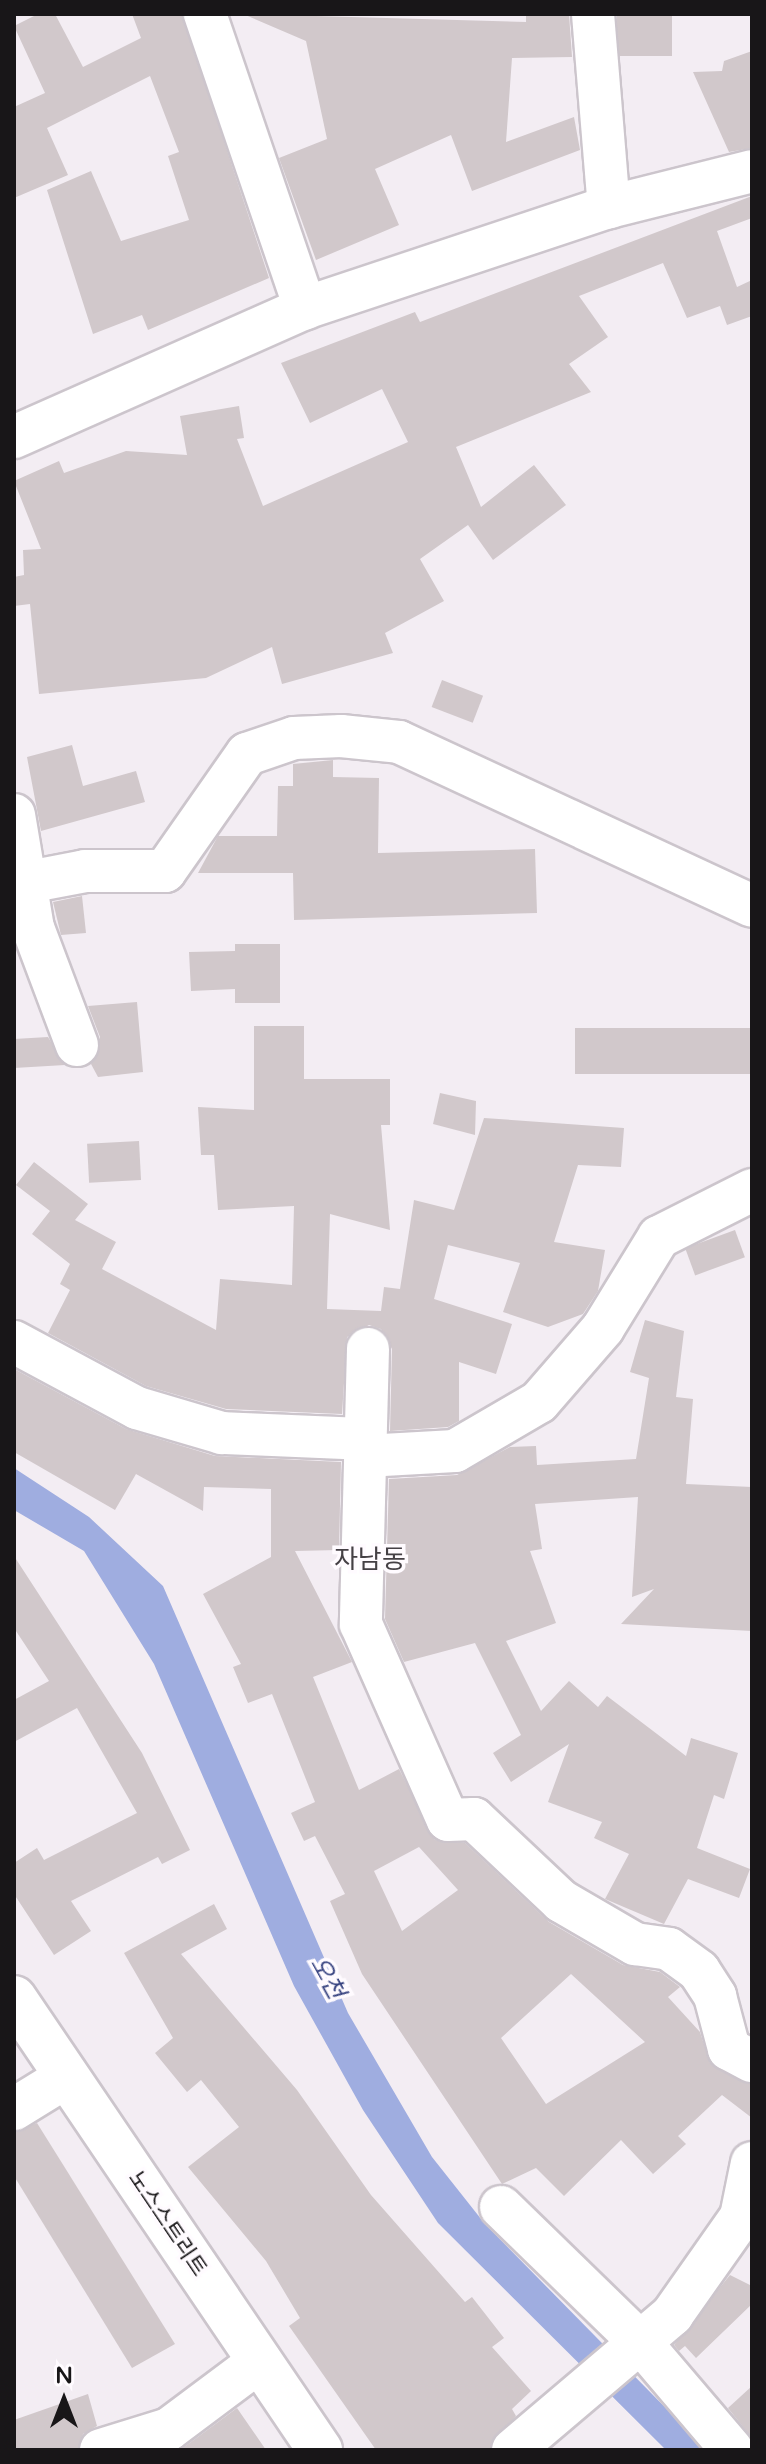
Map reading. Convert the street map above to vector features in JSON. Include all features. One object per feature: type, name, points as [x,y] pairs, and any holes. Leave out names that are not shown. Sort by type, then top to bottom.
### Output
[{"type":"main road","name":"노스스트리트","points":[[14,1998],[320,2450]]},
{"type":"street","points":[[205,14],[305,308]]},
{"type":"street","points":[[593,14],[609,207]]},
{"type":"street","points":[[14,437],[305,308],[609,207],[752,171]]},
{"type":"street","points":[[28,882],[85,871],[165,871],[247,754],[294,738],[341,736],[399,742],[752,906]]},
{"type":"street","points":[[14,815],[28,882],[24,929],[77,1045]]},
{"type":"street","points":[[14,1342],[137,1408],[222,1433],[365,1447],[455,1451],[539,1402],[603,1328],[659,1237],[752,1190]]},
{"type":"street","points":[[368,1349],[361,1624],[448,1820],[474,1819],[561,1901],[635,1944],[669,1949],[699,1971],[715,1996],[729,2049],[752,2061]]},
{"type":"street","points":[[14,2109],[66,2077]]},
{"type":"street","points":[[530,2444],[590,2385],[672,2315],[737,2251],[752,2163]]},
{"type":"street","points":[[501,2207],[641,2343],[732,2450]]},
{"type":"street","points":[[101,2450],[176,2440],[260,2361]]},
{"type":"water","name":"오천","points":[[14,1468],[89,1517],[163,1586],[348,2013],[432,2157],[485,2224],[707,2450],[666,2450],[438,2223],[363,2110],[294,1986],[154,1664],[84,1551],[14,1510]]},
{"type":"building","points":[[38,14],[55,14],[83,67],[141,38],[132,14],[182,14],[269,278],[148,330],[142,315],[93,334],[47,190],[91,171],[121,241],[189,220],[168,156],[179,152],[150,76],[47,128],[68,175],[14,198],[14,107],[45,93],[14,26]]},
{"type":"building","points":[[243,14],[526,22],[526,14],[569,14],[572,57],[512,58],[506,142],[574,117],[580,150],[472,191],[451,135],[375,169],[399,225],[316,260],[279,158],[327,139],[306,41]]},
{"type":"building","points":[[617,14],[672,14],[672,56],[617,56]]},
{"type":"building","points":[[752,51],[752,148],[729,152],[693,72],[722,71],[724,61]]},
{"type":"building","points":[[752,196],[752,218],[717,231],[737,287],[752,280],[752,316],[727,325],[720,306],[687,318],[663,263],[579,296],[608,337],[569,364],[591,392],[456,447],[481,507],[534,465],[566,505],[493,560],[468,525],[420,559],[444,601],[385,633],[393,653],[282,684],[272,647],[206,678],[39,694],[30,604],[14,606],[14,577],[24,575],[23,550],[41,549],[14,481],[59,461],[64,473],[126,451],[187,455],[180,416],[239,406],[244,438],[237,439],[263,506],[408,442],[382,389],[310,423],[281,363],[415,312],[420,322]]},
{"type":"building","points":[[442,680],[483,696],[473,723],[432,707]]},
{"type":"building","points":[[72,745],[83,786],[136,771],[145,802],[41,831],[27,757]]},
{"type":"building","points":[[333,760],[333,777],[379,778],[378,853],[535,849],[537,913],[294,920],[293,873],[198,873],[218,836],[277,836],[278,786],[293,786],[293,764]]},
{"type":"building","points":[[82,896],[86,933],[61,935],[53,902]]},
{"type":"building","points":[[235,944],[280,944],[280,1003],[235,1003],[235,989],[191,991],[189,952],[235,951]]},
{"type":"building","points":[[137,1002],[143,1072],[98,1077],[91,1064],[100,1037],[88,1006]]},
{"type":"building","points":[[254,1026],[304,1026],[304,1079],[390,1079],[390,1125],[381,1125],[390,1230],[330,1214],[327,1309],[381,1311],[384,1287],[400,1289],[414,1200],[454,1210],[484,1118],[624,1128],[621,1167],[578,1165],[554,1242],[605,1250],[598,1291],[583,1314],[548,1327],[503,1312],[520,1263],[448,1245],[434,1299],[512,1324],[496,1374],[459,1362],[459,1421],[448,1427],[390,1431],[392,1349],[381,1329],[369,1325],[347,1337],[342,1414],[226,1409],[146,1386],[48,1333],[70,1290],[60,1284],[70,1264],[32,1234],[50,1211],[16,1185],[34,1162],[88,1204],[75,1220],[116,1242],[102,1269],[216,1330],[220,1279],[292,1285],[294,1206],[218,1210],[214,1155],[201,1155],[198,1107],[254,1110]]},
{"type":"building","points":[[575,1028],[752,1028],[752,1074],[575,1074]]},
{"type":"building","points":[[48,1037],[65,1065],[14,1068],[14,1039]]},
{"type":"building","points":[[440,1093],[476,1101],[475,1135],[433,1124]]},
{"type":"building","points":[[139,1141],[141,1180],[89,1183],[87,1144]]},
{"type":"building","points":[[735,1230],[745,1257],[695,1275],[685,1248]]},
{"type":"building","points":[[645,1320],[684,1331],[676,1397],[693,1399],[686,1484],[752,1487],[752,1631],[621,1624],[654,1589],[632,1597],[638,1497],[535,1504],[542,1549],[530,1551],[556,1623],[506,1641],[541,1711],[569,1681],[598,1707],[607,1696],[686,1756],[691,1738],[738,1753],[724,1799],[714,1795],[697,1848],[750,1869],[739,1898],[688,1879],[664,1924],[605,1899],[629,1854],[594,1838],[602,1822],[548,1802],[569,1744],[511,1782],[493,1753],[521,1735],[475,1643],[404,1662],[385,1619],[389,1479],[457,1475],[510,1447],[536,1446],[537,1465],[636,1459],[649,1378],[630,1372]]},
{"type":"building","points":[[14,1369],[126,1429],[215,1456],[341,1462],[339,1550],[295,1551],[352,1662],[313,1677],[359,1790],[399,1769],[435,1840],[465,1843],[549,1922],[623,1965],[660,1972],[680,1987],[668,1997],[700,2032],[710,2063],[752,2085],[752,2118],[722,2095],[678,2136],[686,2144],[653,2174],[621,2140],[564,2196],[536,2168],[502,2184],[362,1974],[330,1901],[345,1894],[315,1836],[304,1841],[291,1813],[315,1802],[272,1694],[248,1703],[233,1667],[241,1664],[203,1594],[271,1557],[271,1489],[204,1487],[203,1511],[136,1474],[115,1510],[14,1452]],"holes":[[[419,1847],[458,1890],[402,1931],[374,1871]],[[571,1974],[645,2042],[546,2104],[501,2038]]]},
{"type":"building","points":[[14,1556],[142,1753],[190,1850],[162,1864],[158,1857],[71,1901],[91,1931],[54,1955],[14,1894],[14,1863],[37,1848],[44,1860],[137,1813],[77,1708],[14,1742],[14,1700],[49,1681],[14,1628]]},
{"type":"building","points":[[214,1904],[227,1929],[181,1954],[297,2090],[371,2195],[465,2302],[472,2297],[504,2338],[492,2347],[531,2391],[512,2409],[516,2416],[490,2450],[376,2450],[289,2326],[300,2318],[266,2261],[188,2167],[239,2127],[201,2080],[187,2092],[155,2053],[173,2038],[124,1953]]},
{"type":"building","points":[[37,2123],[175,2344],[132,2368],[14,2176],[14,2133]]},
{"type":"building","points":[[730,2275],[752,2286],[752,2304],[696,2358],[685,2346],[679,2351],[674,2345]]},
{"type":"building","points":[[752,2386],[752,2438],[728,2408]]},
{"type":"building","points":[[88,2394],[97,2426],[83,2434],[78,2450],[14,2450],[14,2420]]},
{"type":"building","points":[[237,2408],[266,2450],[180,2450],[183,2448]]},
{"type":"district","name":"자남동","points":[[370,1560]]}]
